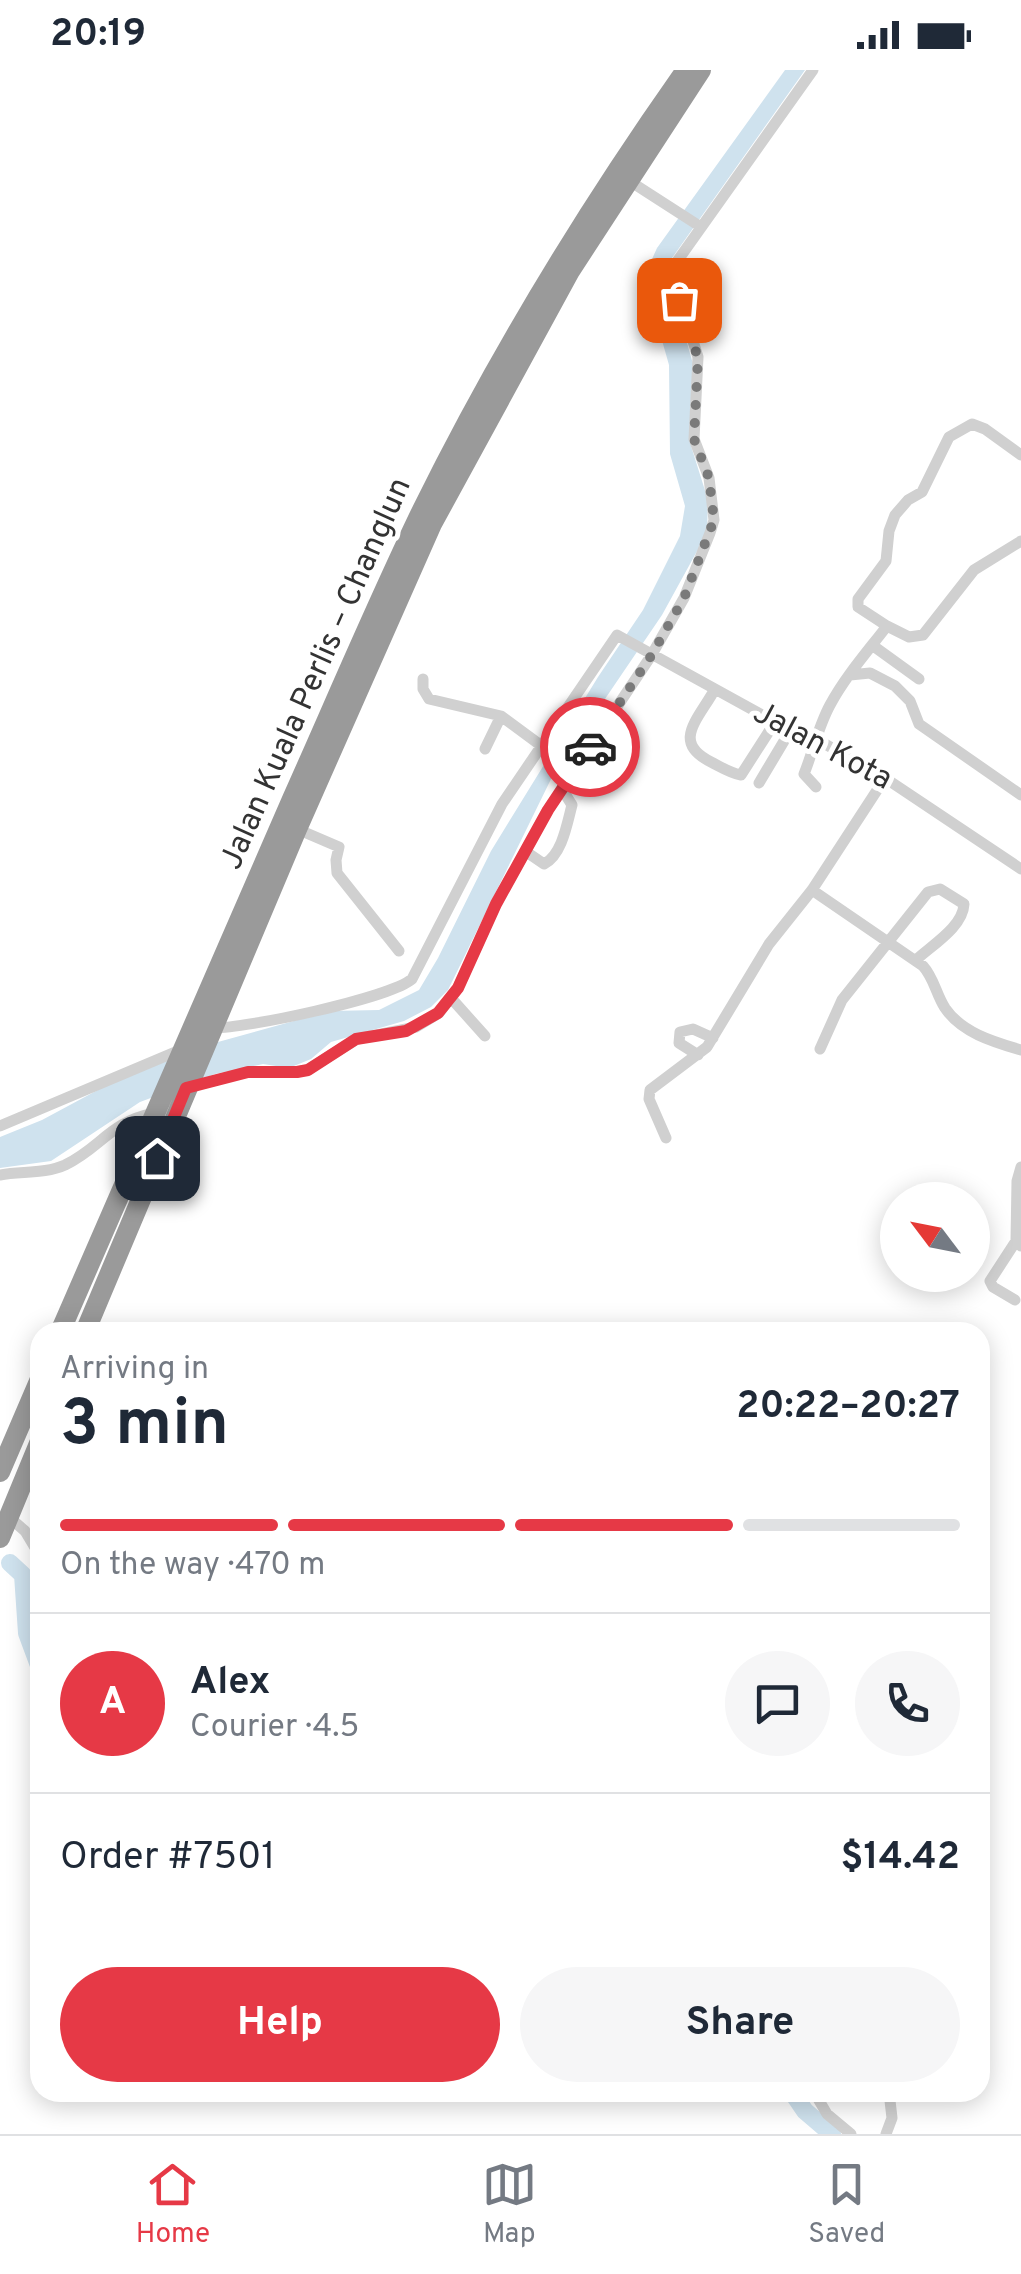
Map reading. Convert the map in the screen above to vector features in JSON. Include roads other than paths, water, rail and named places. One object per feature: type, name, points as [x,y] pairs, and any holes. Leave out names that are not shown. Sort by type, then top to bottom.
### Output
[{"type":"highway","points":[[633,144],[674,70]]},
{"type":"highway","name":"Jalan Kuala Perlis – Changlun","points":[[64,1322],[424,508],[504,355],[633,144],[686,70]]},
{"type":"highway","name":"Jalan Kuala Perlis – Changlun","points":[[89,1322],[186,1086],[395,603],[444,500],[560,288],[701,70]]},
{"type":"highway","points":[[0,1472],[30,1402]]},
{"type":"highway","points":[[4,1528],[30,1465]]},
{"type":"street","points":[[186,1086],[248,1072],[308,1070],[356,1039],[416,1027],[438,1013],[451,998],[525,852],[646,653],[684,598],[714,520],[709,478],[694,439],[698,358],[674,281],[678,260],[699,225],[813,70]]},
{"type":"street","points":[[628,180],[699,225]]},
{"type":"street","points":[[1021,455],[978,426],[966,426],[949,437],[922,492],[895,515],[886,561],[858,599],[858,607],[909,637],[922,635],[974,570],[1021,541]]},
{"type":"street","points":[[816,786],[804,774],[830,706],[887,626]]},
{"type":"street","name":"Jalan Kota","points":[[543,746],[618,636],[775,722],[805,743],[826,744],[885,778],[1021,869]]},
{"type":"street","points":[[872,645],[919,678]]},
{"type":"street","points":[[850,675],[870,673],[894,686],[910,701],[919,724],[1021,795]]},
{"type":"street","points":[[210,1033],[388,992],[412,979],[491,824],[543,746],[500,716],[436,703],[425,695],[423,679]]},
{"type":"street","points":[[715,689],[691,732],[689,744],[694,754],[742,774],[775,722]]},
{"type":"street","points":[[485,750],[500,716]]},
{"type":"street","points":[[760,783],[790,731]]},
{"type":"street","points":[[666,1138],[648,1099],[650,1090],[698,1056],[713,1038],[769,944],[812,890],[885,778]]},
{"type":"street","points":[[525,852],[544,864],[552,860],[572,805],[562,789]]},
{"type":"street","points":[[297,829],[340,846],[337,873],[398,951]]},
{"type":"street","points":[[820,1049],[842,1000],[928,892],[940,889],[964,904],[964,912],[916,960]]},
{"type":"street","points":[[812,890],[916,960],[930,974],[944,1006],[957,1021],[990,1040],[1021,1050]]},
{"type":"street","points":[[451,998],[485,1036]]},
{"type":"street","points":[[698,1056],[678,1042],[680,1032],[693,1030],[713,1038]]},
{"type":"street","points":[[0,1126],[182,1051]]},
{"type":"street","points":[[0,1175],[56,1169],[81,1156],[117,1125],[156,1111]]},
{"type":"street","points":[[1014,1300],[990,1281],[1018,1243],[1017,1175],[1021,1167]]},
{"type":"street","points":[[4,1528],[25,1532],[30,1540]]},
{"type":"street","points":[[820,2102],[827,2114],[851,2134]]},
{"type":"street","points":[[886,2134],[892,2118],[890,2102]]},
{"type":"water","points":[[785,70],[805,70],[672,258],[668,276],[693,364],[691,446],[708,500],[707,533],[662,615],[552,777],[448,990],[431,1007],[404,1021],[331,1042],[311,1059],[289,1068],[263,1064],[215,1074],[140,1102],[51,1161],[0,1168],[0,1137],[189,1050],[330,1011],[379,1010],[419,990],[491,851],[643,610],[680,536],[685,506],[670,454],[669,365],[644,277],[657,248]]},
{"type":"waterway","points":[[10,1563],[23,1575],[30,1641]]},
{"type":"waterway","points":[[799,2102],[832,2134]]}]
